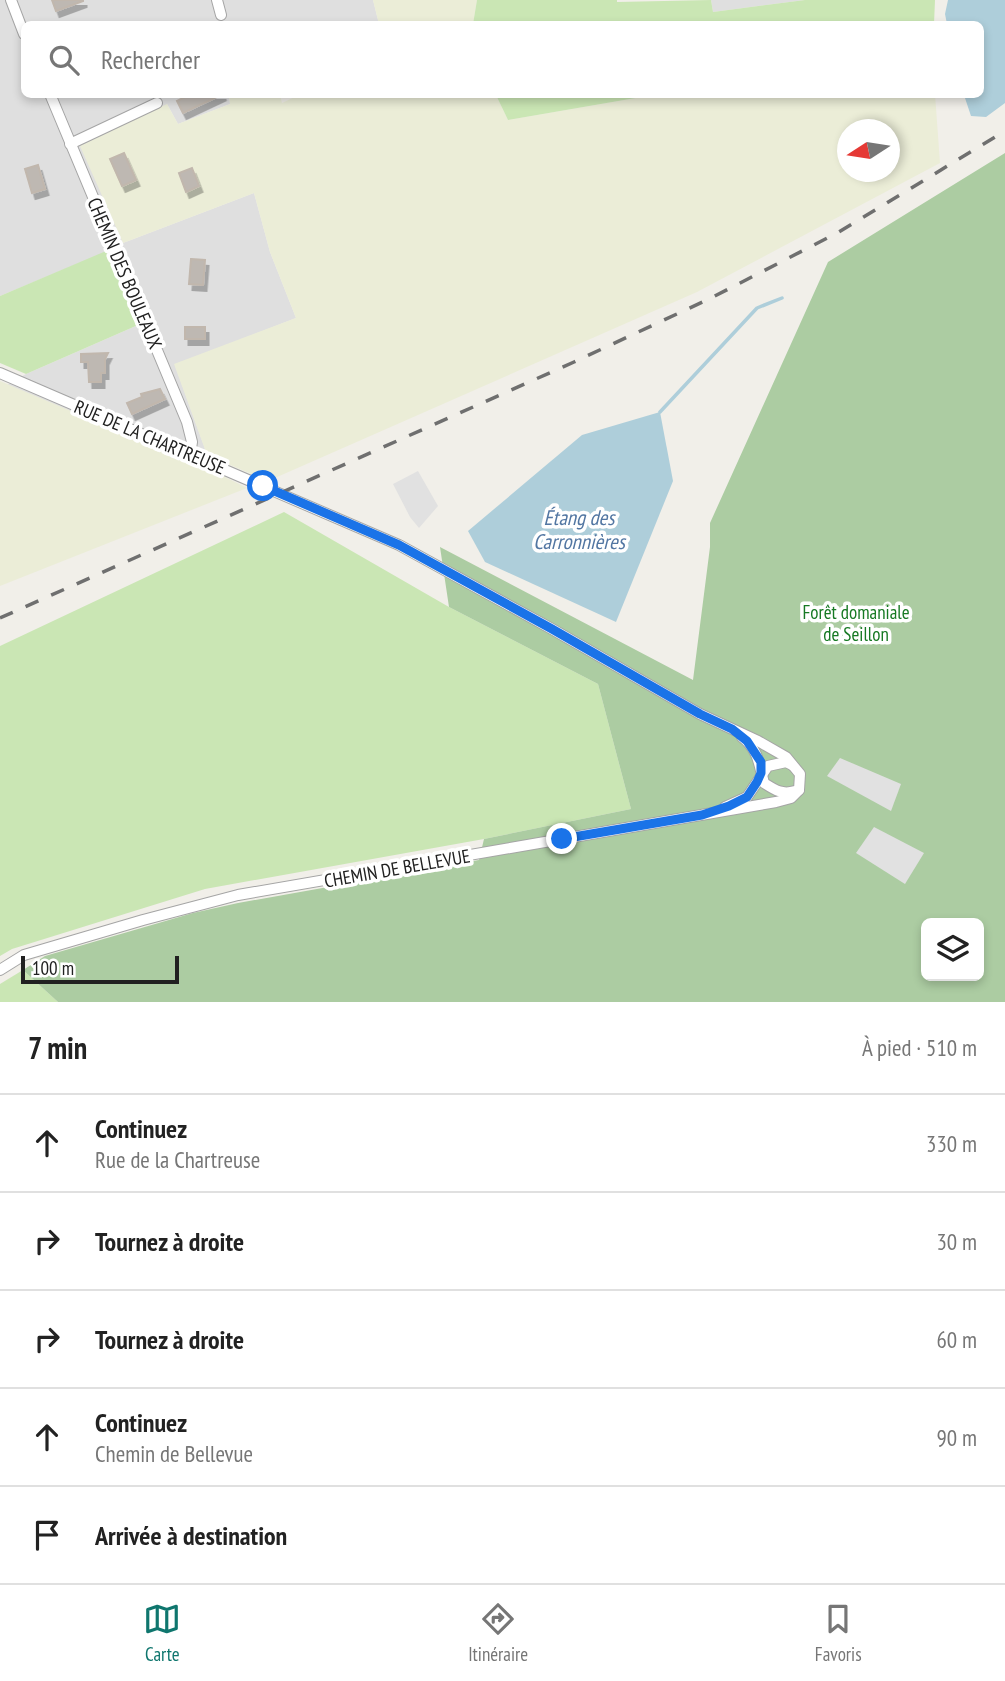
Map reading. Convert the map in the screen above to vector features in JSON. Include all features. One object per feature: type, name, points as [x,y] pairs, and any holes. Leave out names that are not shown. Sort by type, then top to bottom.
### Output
[{"type":"street","points":[[11,0],[21,26]]},
{"type":"street","points":[[217,0],[220,15]]},
{"type":"street","name":"CHEMIN DES BOULEAUX","points":[[52,98],[187,422],[192,442],[190,454]]},
{"type":"street","points":[[70,144],[157,103]]},
{"type":"street","name":"RUE DE LA CHARTREUSE","points":[[0,373],[399,545],[700,714],[758,741],[786,757],[794,766]]},
{"type":"street","points":[[702,815],[747,797],[761,773],[768,766],[778,763],[786,762],[794,766],[800,774],[799,790],[777,792],[764,783],[761,773],[761,762],[756,752],[732,729]]},
{"type":"street","name":"CHEMIN DE BELLEVUE","points":[[0,970],[24,955],[238,895],[776,802],[791,799],[799,790]]},
{"type":"shaded area","points":[[0,0],[373,0],[378,21],[21,21],[21,98],[229,98],[230,104],[178,124],[167,104],[123,243],[254,193],[270,252],[296,318],[175,365],[213,471],[7,385],[138,325],[106,252],[0,296]]},
{"type":"shaded area","points":[[711,0],[805,0],[713,12]]},
{"type":"shaded area","points":[[418,471],[438,506],[419,528],[410,517],[393,484]]},
{"type":"shaded area","points":[[840,758],[901,784],[891,811],[827,776]]},
{"type":"shaded area","points":[[874,827],[924,853],[905,884],[856,853]]},
{"type":"green space","points":[[373,0],[477,0],[474,21],[378,21]]},
{"type":"green space","points":[[477,0],[711,0],[713,12],[805,0],[935,0],[934,21],[474,21]]},
{"type":"green space","points":[[229,98],[281,98],[282,103],[293,98],[497,98],[508,120],[636,98],[935,98],[940,163],[697,292],[268,481],[207,455],[174,364],[296,318],[270,252],[254,193],[123,243],[80,146],[167,104],[178,124],[230,104]]},
{"type":"green space","points":[[497,98],[636,98],[508,120]]},
{"type":"green space","name":"Forêt domaniale de Seillon","points":[[1005,153],[1005,1002],[58,1002],[23,970],[45,956],[193,913],[479,860],[484,839],[631,809],[598,684],[449,607],[440,547],[693,680],[710,547],[710,523],[828,262]]},
{"type":"green space","points":[[106,251],[138,325],[26,374],[0,363],[0,296]]},
{"type":"green space","points":[[0,381],[213,471],[247,488],[0,586]]},
{"type":"green space","points":[[284,512],[449,607],[598,684],[631,809],[484,839],[205,889],[12,949],[0,956],[0,646]]},
{"type":"green space","points":[[23,970],[58,1002],[0,1002],[0,984]]},
{"type":"water","points":[[948,0],[1005,0],[1005,103],[986,117],[971,116],[965,98],[984,98],[984,21],[946,21]]},
{"type":"water","name":"Étang des Carronnières","points":[[660,412],[673,481],[616,622],[485,562],[468,531],[582,435]]},
{"type":"building","points":[[52,0],[83,0],[83,1],[56,11]]},
{"type":"building","points":[[183,98],[215,98],[183,113],[177,101]]},
{"type":"building","points":[[124,153],[136,180],[122,186],[110,159]]},
{"type":"building","points":[[38,165],[45,189],[32,193],[25,169]]},
{"type":"building","points":[[192,168],[199,186],[186,192],[179,173]]},
{"type":"building","points":[[191,259],[205,260],[203,285],[189,284]]},
{"type":"building","points":[[185,327],[205,327],[205,339],[185,339]]},
{"type":"building","points":[[108,353],[105,373],[101,373],[101,382],[89,382],[88,362],[81,362],[81,354]]},
{"type":"building","points":[[160,389],[165,399],[132,414],[127,403],[142,397],[141,394]]},
{"type":"waterway","points":[[660,412],[757,308],[782,298]]},
{"type":"railway","points":[[0,618],[709,299],[839,232],[1005,131]]},
{"type":"route","points":[[263,486],[399,545],[552,629],[700,714],[732,729],[747,741],[761,762],[761,773],[747,797],[729,806],[702,815],[562,839]]}]
